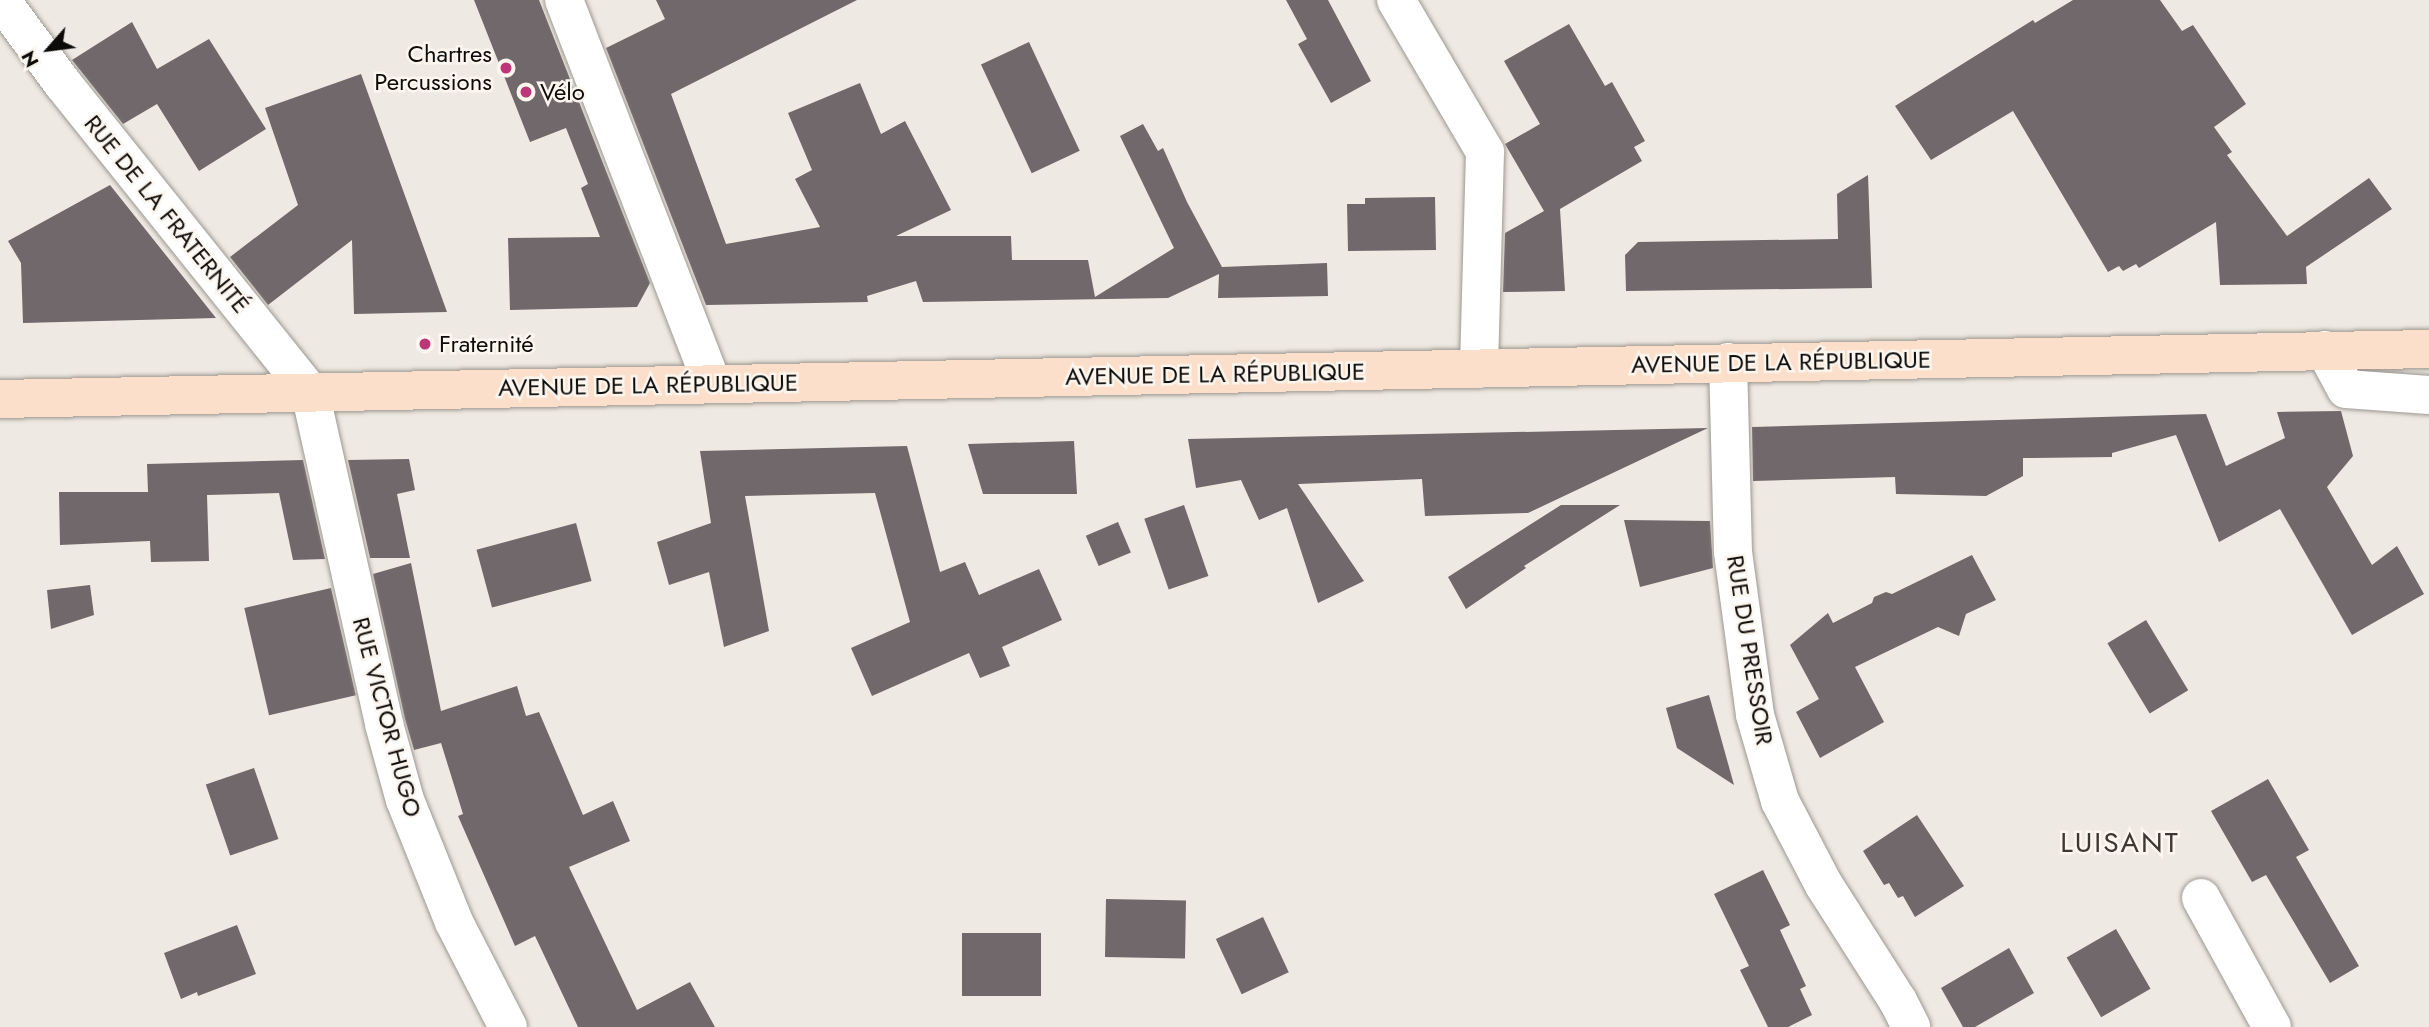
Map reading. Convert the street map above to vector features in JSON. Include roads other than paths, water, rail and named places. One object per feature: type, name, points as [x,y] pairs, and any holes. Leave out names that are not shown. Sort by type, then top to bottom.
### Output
[{"type":"main road","name":"AVENUE DE LA RÉPUBLIQUE","points":[[0,399],[2429,349]]},
{"type":"street","name":"RUE DE LA FRATERNITÉ","points":[[1,0],[63,84],[310,392]]},
{"type":"street","points":[[564,0],[712,383]]},
{"type":"street","points":[[1396,0],[1485,152],[1479,369]]},
{"type":"street","points":[[2325,350],[2346,389],[2429,395]]},
{"type":"street","name":"RUE DU PRESSOIR","points":[[1728,362],[1733,552],[1755,715],[1780,801],[1824,885],[1898,1001],[1911,1027]]},
{"type":"street","name":"RUE VICTOR HUGO","points":[[310,392],[384,724],[405,800],[454,922],[508,1027]]},
{"type":"street","points":[[2201,898],[2264,1024]]},
{"type":"place","name":"Chartres Percussions","points":[[506,68]]},
{"type":"place","name":"Vélo","points":[[526,92]]},
{"type":"place","name":"Fraternité","points":[[425,344]]},
{"type":"district","name":"LUISANT","points":[[2120,843]]}]
